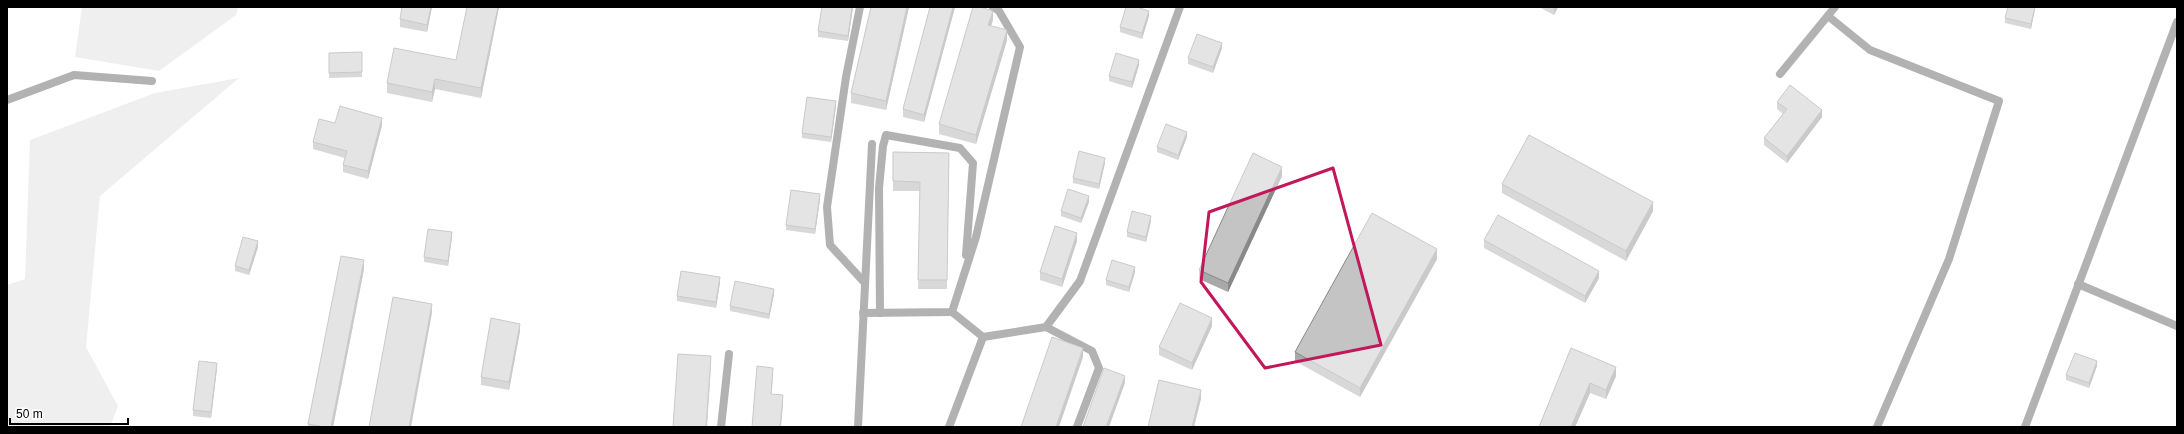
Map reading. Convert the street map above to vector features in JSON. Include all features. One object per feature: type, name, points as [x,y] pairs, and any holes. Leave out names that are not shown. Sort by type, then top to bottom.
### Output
[{"type":"street","points":[[860,7],[846,77],[827,207],[830,245],[864,282]]},
{"type":"street","points":[[952,312],[976,236],[1020,47],[999,11],[993,7]]},
{"type":"street","points":[[1046,327],[1080,281],[1180,7]]},
{"type":"street","points":[[1780,74],[1835,7]]},
{"type":"street","points":[[1828,16],[1870,50],[1999,101],[1949,259],[1877,427]]},
{"type":"street","points":[[2025,427],[2177,22]]},
{"type":"street","points":[[7,100],[74,75],[152,81]]},
{"type":"street","points":[[880,313],[879,188],[883,146],[886,135],[960,148],[973,163],[966,268]]},
{"type":"street","points":[[858,427],[872,144]]},
{"type":"street","points":[[2078,284],[2177,326]]},
{"type":"street","points":[[863,313],[952,312],[983,337],[1046,327],[1092,351],[1099,368],[1077,427]]},
{"type":"street","points":[[949,427],[983,337]]},
{"type":"street","points":[[721,427],[728,354]]},
{"type":"highlighted area","points":[[1333,168],[1381,345],[1265,368],[1201,282],[1209,212]]},
{"type":"shaded area","points":[[82,7],[238,7],[236,15],[159,71],[75,57]]},
{"type":"shaded area","points":[[239,78],[100,196],[86,347],[118,406],[110,427],[7,427],[7,285],[25,279],[30,140],[155,93]]},
{"type":"building","points":[[402,7],[431,7],[427,25],[400,19]]},
{"type":"building","points":[[467,7],[498,7],[481,88],[435,79],[432,92],[387,83],[394,48],[456,60]]},
{"type":"building","points":[[822,7],[852,7],[848,36],[818,31]]},
{"type":"building","points":[[871,7],[907,7],[886,101],[851,93]]},
{"type":"building","points":[[930,7],[953,7],[924,115],[903,109]]},
{"type":"building","points":[[973,7],[980,7],[993,11],[988,25],[1007,30],[976,135],[939,124]]},
{"type":"building","points":[[1126,7],[1137,7],[1149,11],[1142,33],[1120,27]]},
{"type":"building","points":[[2008,7],[2035,7],[2031,24],[2005,18]]},
{"type":"building","points":[[1197,34],[1222,43],[1213,67],[1188,58]]},
{"type":"building","points":[[362,52],[362,72],[329,73],[329,53]]},
{"type":"building","points":[[1116,53],[1139,60],[1132,82],[1109,76]]},
{"type":"building","points":[[1790,85],[1822,110],[1787,156],[1764,138],[1787,109],[1777,102]]},
{"type":"building","points":[[807,97],[836,101],[831,137],[802,133]]},
{"type":"building","points":[[340,106],[382,118],[368,171],[343,165],[347,151],[313,142],[319,119],[335,123]]},
{"type":"building","points":[[1166,124],[1187,132],[1178,155],[1157,147]]},
{"type":"building","points":[[1529,135],[1653,202],[1626,251],[1502,184]]},
{"type":"building","points":[[1079,151],[1105,158],[1099,184],[1073,178]]},
{"type":"building","points":[[893,152],[949,153],[947,280],[918,280],[920,182],[893,181]]},
{"type":"building","points":[[1253,153],[1282,167],[1228,283],[1199,270]]},
{"type":"building","points":[[1068,189],[1089,196],[1081,218],[1061,211]]},
{"type":"building","points":[[791,190],[820,194],[815,229],[786,225]]},
{"type":"building","points":[[1132,211],[1151,216],[1146,237],[1127,232]]},
{"type":"building","points":[[1372,213],[1437,249],[1360,388],[1295,352]]},
{"type":"building","points":[[1498,215],[1599,271],[1585,296],[1484,240]]},
{"type":"building","points":[[1055,226],[1077,233],[1062,279],[1040,272]]},
{"type":"building","points":[[428,229],[452,232],[448,261],[424,257]]},
{"type":"building","points":[[243,237],[258,241],[249,270],[235,266]]},
{"type":"building","points":[[341,256],[364,260],[331,427],[325,427],[308,424]]},
{"type":"building","points":[[1112,260],[1135,267],[1129,287],[1106,280]]},
{"type":"building","points":[[681,271],[720,277],[716,302],[677,296]]},
{"type":"building","points":[[735,281],[774,289],[769,314],[730,306]]},
{"type":"building","points":[[393,297],[432,304],[409,427],[369,427]]},
{"type":"building","points":[[1180,303],[1212,318],[1192,363],[1159,347]]},
{"type":"building","points":[[491,318],[520,324],[509,382],[481,377]]},
{"type":"building","points":[[1052,337],[1083,348],[1056,427],[1021,427]]},
{"type":"building","points":[[1571,348],[1616,367],[1606,390],[1590,383],[1571,427],[1539,427]]},
{"type":"building","points":[[2075,353],[2097,361],[2089,383],[2066,375]]},
{"type":"building","points":[[678,354],[711,356],[706,427],[673,427]]},
{"type":"building","points":[[199,361],[217,363],[211,412],[193,410]]},
{"type":"building","points":[[757,366],[773,368],[771,394],[783,395],[780,427],[752,427]]},
{"type":"building","points":[[1104,368],[1125,376],[1106,427],[1083,427]]},
{"type":"building","points":[[1159,380],[1201,390],[1192,427],[1148,427]]}]
